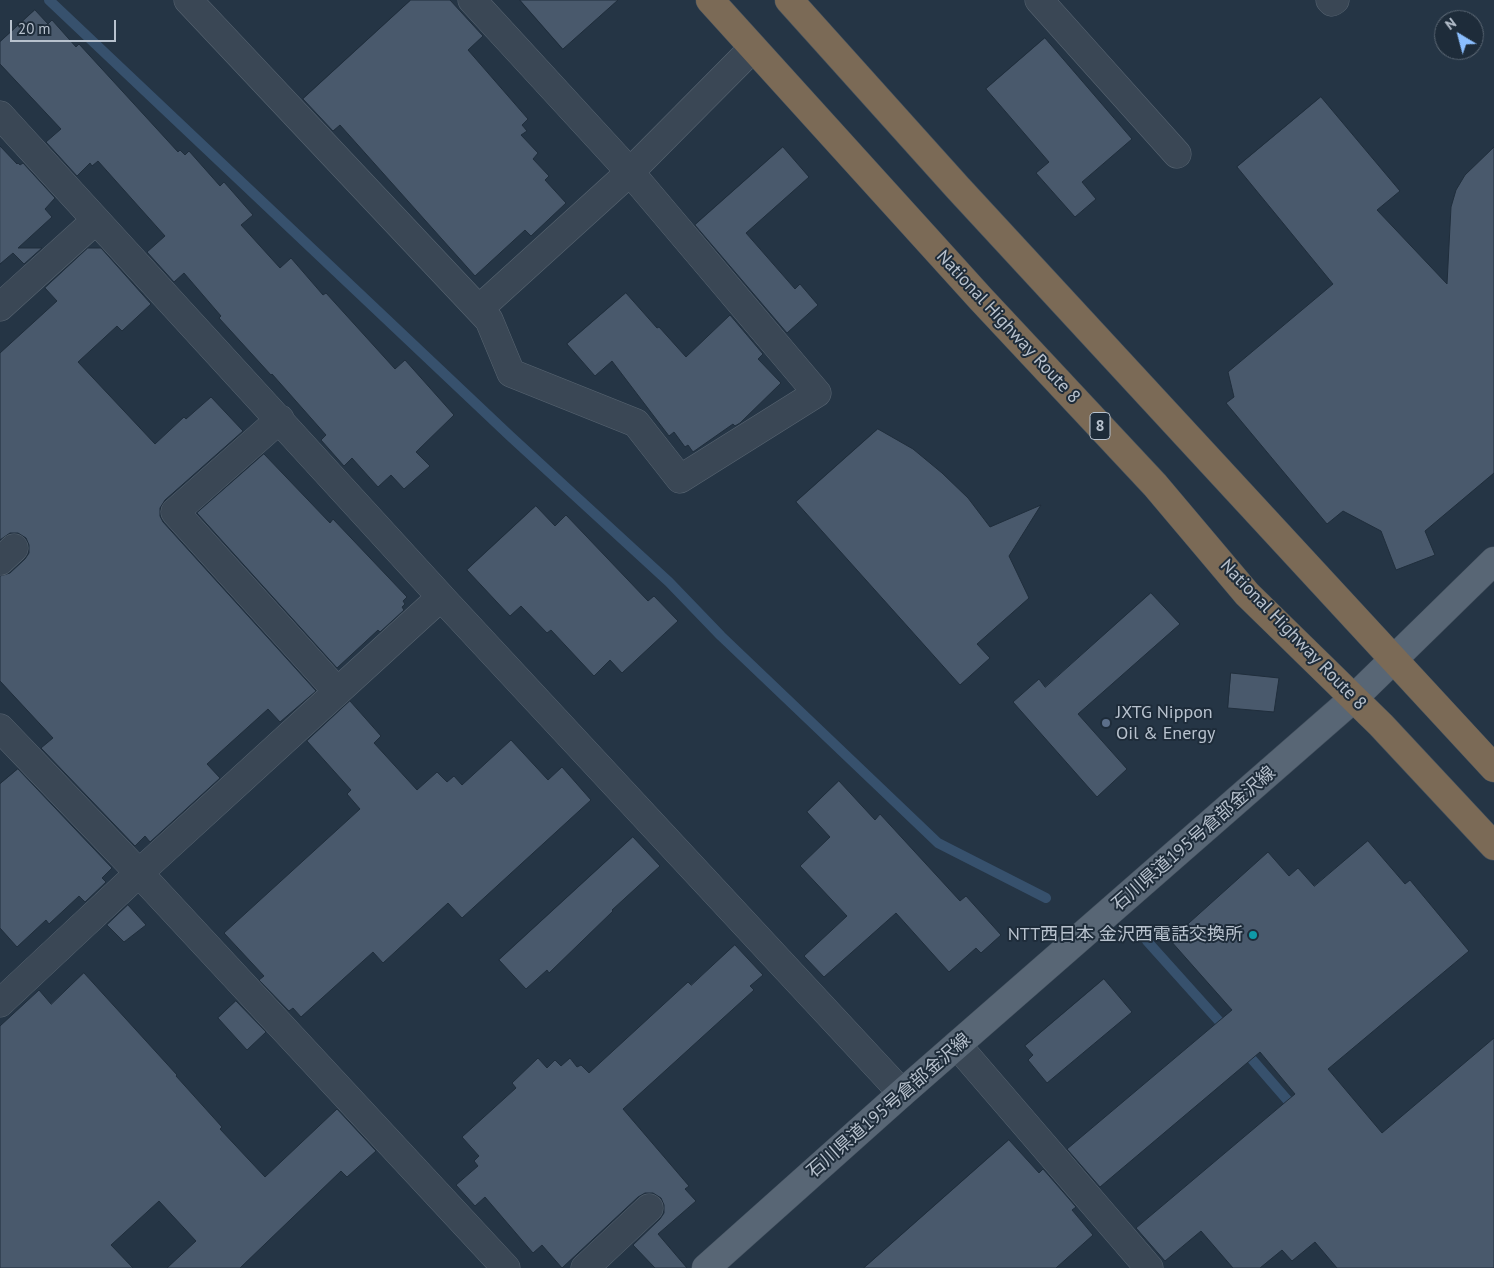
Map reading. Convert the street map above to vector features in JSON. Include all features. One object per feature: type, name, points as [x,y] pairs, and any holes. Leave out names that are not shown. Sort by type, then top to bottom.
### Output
[{"type":"highway","name":"National Highway Route 8","points":[[710,0],[981,299],[1155,485],[1247,594],[1354,698],[1494,846]]},
{"type":"highway","points":[[797,3],[964,195],[1494,768]]},
{"type":"main road","name":"石川県道195号倉部金沢線","points":[[706,1268],[902,1093],[1354,698],[1494,561]]},
{"type":"street","points":[[188,0],[479,309],[488,320],[511,372],[636,423],[680,479],[817,393],[630,172],[472,0]]},
{"type":"street","points":[[1039,0],[1177,154]]},
{"type":"street","points":[[1330,0],[1332,2],[1335,0]]},
{"type":"street","points":[[479,309],[630,172],[753,48]]},
{"type":"street","points":[[0,115],[441,597],[902,1093]]},
{"type":"street","points":[[0,308],[96,220]]},
{"type":"street","points":[[280,419],[175,512],[337,691]]},
{"type":"street","points":[[0,1003],[138,873],[441,597]]},
{"type":"street","points":[[2,735],[138,873],[506,1268]]},
{"type":"street","points":[[957,1045],[1149,1268]]},
{"type":"street","points":[[585,1268],[649,1208]]},
{"type":"building","points":[[411,0],[450,0],[483,36],[468,50],[528,119],[522,125],[527,131],[521,135],[538,153],[533,159],[549,176],[545,180],[566,203],[531,236],[525,230],[475,276],[340,125],[333,131],[303,99]]},
{"type":"building","points":[[520,0],[618,0],[563,49]]},
{"type":"building","points":[[35,10],[48,24],[52,20],[76,47],[79,44],[178,152],[180,150],[185,155],[189,151],[220,186],[224,182],[253,215],[241,225],[280,268],[291,258],[323,295],[326,293],[395,369],[405,360],[454,415],[416,452],[430,466],[404,489],[391,475],[378,487],[352,458],[344,466],[321,440],[326,435],[219,318],[221,316],[184,273],[174,282],[147,252],[165,236],[98,161],[92,166],[90,163],[77,176],[46,142],[61,129],[0,64],[0,42]]},
{"type":"building","points":[[1045,38],[1132,139],[1082,182],[1096,199],[1075,217],[1036,173],[1049,162],[986,89]]},
{"type":"building","points":[[1321,97],[1400,191],[1377,210],[1447,284],[1451,207],[1456,190],[1465,175],[1494,147],[1494,473],[1425,531],[1435,555],[1396,570],[1381,531],[1343,511],[1327,524],[1226,403],[1234,397],[1228,372],[1333,284],[1237,167]]},
{"type":"building","points":[[0,146],[17,164],[23,163],[55,198],[45,209],[52,217],[18,248],[42,248],[24,264],[13,253],[0,264]]},
{"type":"building","points":[[783,147],[809,177],[746,233],[795,289],[800,284],[818,305],[787,333],[695,225]]},
{"type":"building","points":[[88,248],[101,248],[151,304],[122,331],[117,326],[78,362],[155,444],[184,417],[186,419],[211,397],[243,431],[165,500],[160,508],[160,516],[163,522],[316,691],[280,722],[268,709],[207,764],[220,778],[150,842],[145,836],[135,846],[41,748],[53,738],[0,681],[0,576],[10,573],[25,559],[29,553],[29,545],[26,538],[18,533],[10,533],[0,540],[0,353],[57,301],[45,288]]},
{"type":"building","points":[[626,293],[686,357],[730,315],[763,354],[758,359],[781,383],[740,423],[735,426],[733,424],[693,452],[688,445],[685,447],[674,432],[669,436],[612,361],[595,376],[567,344]]},
{"type":"building","points":[[878,429],[913,449],[942,473],[968,498],[990,527],[1041,505],[1009,556],[1029,598],[977,644],[990,658],[960,685],[796,502]]},
{"type":"building","points":[[264,454],[330,523],[333,519],[407,597],[403,601],[405,604],[402,607],[404,610],[380,632],[378,630],[337,668],[197,513]]},
{"type":"building","points":[[536,506],[555,526],[566,515],[648,601],[654,596],[678,621],[622,673],[610,660],[594,676],[551,630],[547,633],[521,606],[510,616],[467,570]]},
{"type":"building","points":[[1151,593],[1180,624],[1078,714],[1127,769],[1097,797],[1013,702],[1039,679],[1045,687]]},
{"type":"building","points":[[1231,673],[1279,678],[1274,712],[1228,708]]},
{"type":"building","points":[[350,701],[381,736],[374,743],[417,790],[437,772],[447,782],[454,776],[462,785],[511,740],[548,780],[562,767],[591,800],[462,918],[448,903],[383,963],[373,952],[301,1017],[293,1008],[289,1011],[259,980],[264,976],[224,933],[360,809],[347,794],[351,790],[307,741]]},
{"type":"building","points":[[18,769],[112,868],[102,878],[106,882],[85,902],[79,896],[49,924],[46,920],[17,947],[0,928],[0,784]]},
{"type":"building","points":[[839,781],[875,820],[880,814],[960,901],[966,896],[1001,935],[981,953],[976,948],[949,972],[896,913],[824,977],[804,956],[847,916],[800,866],[830,837],[807,812]]},
{"type":"building","points":[[633,837],[660,866],[612,910],[549,973],[547,970],[526,989],[499,960]]},
{"type":"building","points":[[1368,841],[1405,884],[1410,880],[1469,951],[1328,1069],[1382,1133],[1494,1038],[1494,1268],[1337,1268],[1315,1242],[1292,1261],[1282,1250],[1260,1268],[1233,1268],[1201,1231],[1165,1261],[1136,1228],[1295,1094],[1260,1052],[1100,1187],[1067,1149],[1232,1010],[1170,940],[1268,852],[1289,876],[1298,868],[1314,886]]},
{"type":"building","points":[[128,905],[146,925],[124,942],[107,925]]},
{"type":"building","points":[[735,945],[763,975],[750,986],[754,990],[623,1109],[689,1186],[685,1189],[696,1201],[658,1234],[687,1268],[655,1268],[633,1245],[664,1213],[664,1205],[661,1198],[653,1193],[645,1193],[638,1197],[562,1268],[542,1245],[533,1253],[485,1197],[475,1206],[456,1185],[478,1166],[474,1161],[479,1156],[462,1137],[516,1088],[512,1083],[538,1058],[547,1068],[555,1060],[561,1066],[570,1058],[577,1067],[581,1065],[589,1073],[688,982],[691,985]]},
{"type":"building","points":[[84,973],[177,1075],[222,1127],[220,1129],[265,1177],[337,1109],[376,1151],[347,1177],[341,1171],[240,1268],[167,1268],[196,1241],[159,1201],[111,1245],[133,1268],[0,1268],[0,1026],[39,990],[51,1004]]},
{"type":"building","points":[[1104,979],[1132,1012],[1047,1083],[1028,1060],[1033,1055],[1025,1046]]},
{"type":"building","points":[[236,1001],[266,1032],[247,1050],[218,1018]]},
{"type":"building","points":[[1009,1140],[1039,1173],[1043,1169],[1076,1207],[1072,1210],[1093,1235],[1056,1268],[864,1268]]},
{"type":"waterway","points":[[49,0],[510,436],[669,582],[721,636],[938,843],[1046,898]]},
{"type":"waterway","points":[[1147,941],[1227,1030]]},
{"type":"waterway","points":[[1243,1049],[1296,1110]]},
{"type":"place","name":"JXTG Nippon Oil & Energy","points":[[1106,723]]},
{"type":"place","name":"NTT西日本 金沢西電話交換所","points":[[1253,935]]}]
